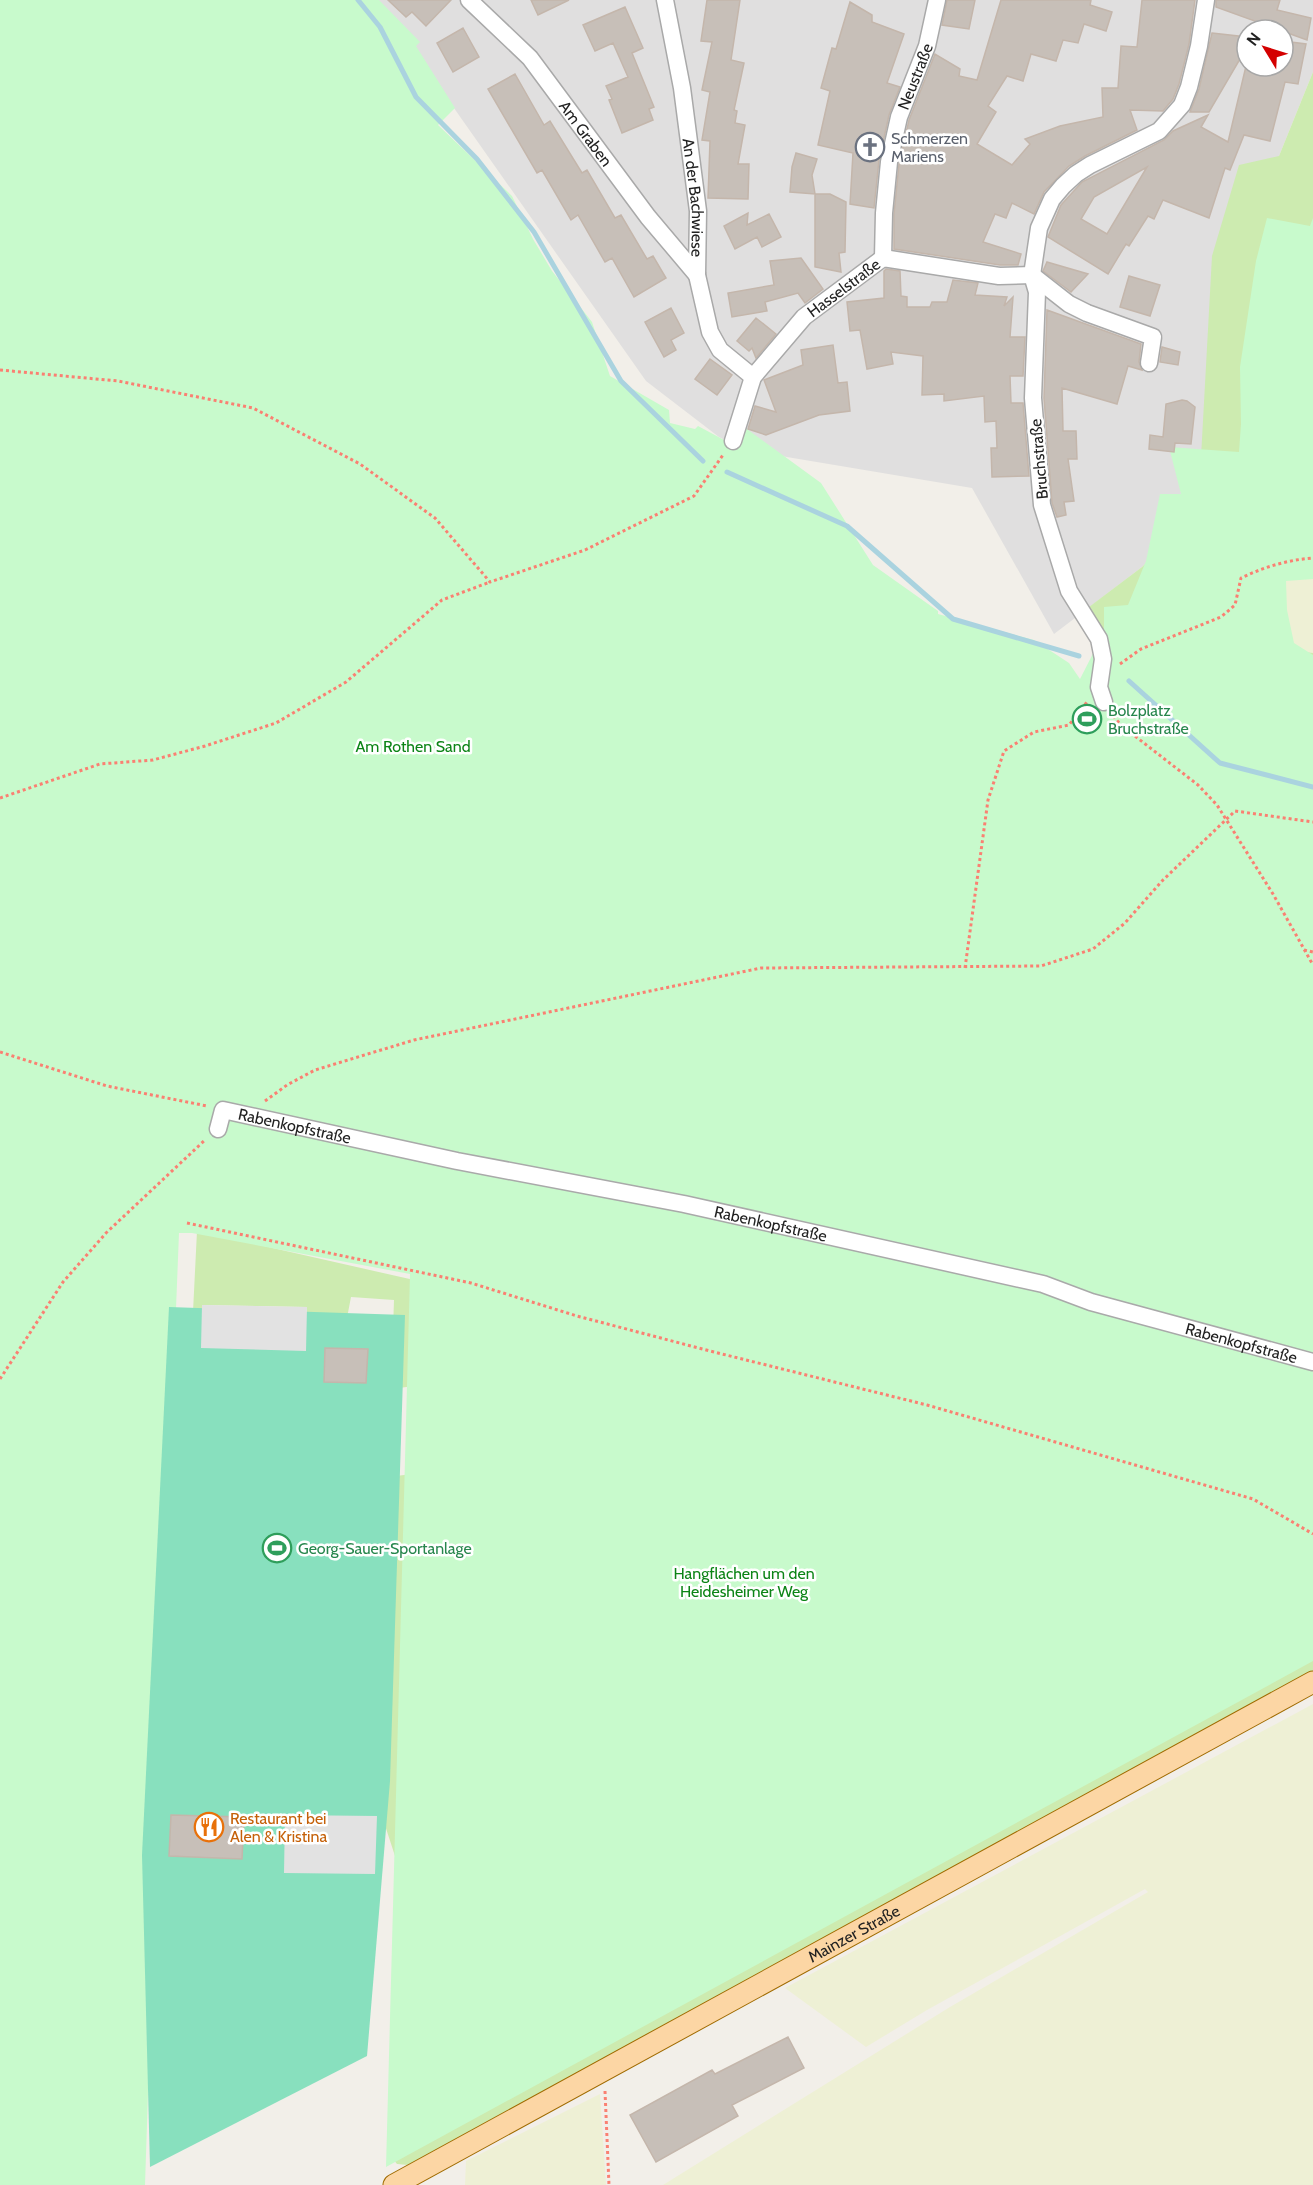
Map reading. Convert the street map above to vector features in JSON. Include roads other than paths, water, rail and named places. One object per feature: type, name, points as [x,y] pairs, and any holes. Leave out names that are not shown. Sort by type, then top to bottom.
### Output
[{"type":"main road","name":"Mainzer Straße","points":[[394,2185],[1313,1682]]},
{"type":"street","name":"Am Graben","points":[[469,0],[530,58],[648,217],[697,275]]},
{"type":"street","name":"An der Bachwiese","points":[[665,0],[682,88],[698,210],[697,275],[710,332],[720,350],[753,377]]},
{"type":"street","name":"Neustraße","points":[[883,258],[884,213],[894,140],[899,117],[927,46],[937,0]]},
{"type":"street","name":"Bruchstraße","points":[[1102,689],[1103,659],[1099,639],[1069,591],[1042,505],[1033,398],[1037,292],[1032,275],[1039,228],[1052,199],[1076,174],[1159,131],[1182,105],[1191,77],[1206,0]]},
{"type":"street","name":"Hasselstraße","points":[[753,377],[804,318],[883,258],[999,276],[1032,275]]},
{"type":"street","points":[[1032,275],[1069,304],[1153,337],[1149,363]]},
{"type":"street","points":[[733,441],[753,377]]},
{"type":"street","name":"Rabenkopfstraße","points":[[218,1129],[223,1110],[457,1161],[684,1204],[1043,1284],[1091,1302],[1313,1362]]},
{"type":"waterway","points":[[358,0],[380,27],[416,97],[477,159],[534,232],[621,381],[703,461]]},
{"type":"waterway","points":[[727,472],[847,526],[953,619],[1079,656]]},
{"type":"waterway","points":[[1129,681],[1220,763],[1313,787]]},
{"type":"place","name":"Schmerzen Mariens","points":[[870,147]]},
{"type":"place","name":"Bolzplatz Bruchstraße","points":[[1087,719]]},
{"type":"place","name":"Georg-Sauer-Sportanlage","points":[[277,1548]]},
{"type":"place","name":"Restaurant bei Alen & Kristina","points":[[209,1827]]},
{"type":"park label","name":"Am Rothen Sand","points":[[413,746]]},
{"type":"park label","name":"Hangflächen um den Heidesheimer Weg","points":[[744,1582]]}]
